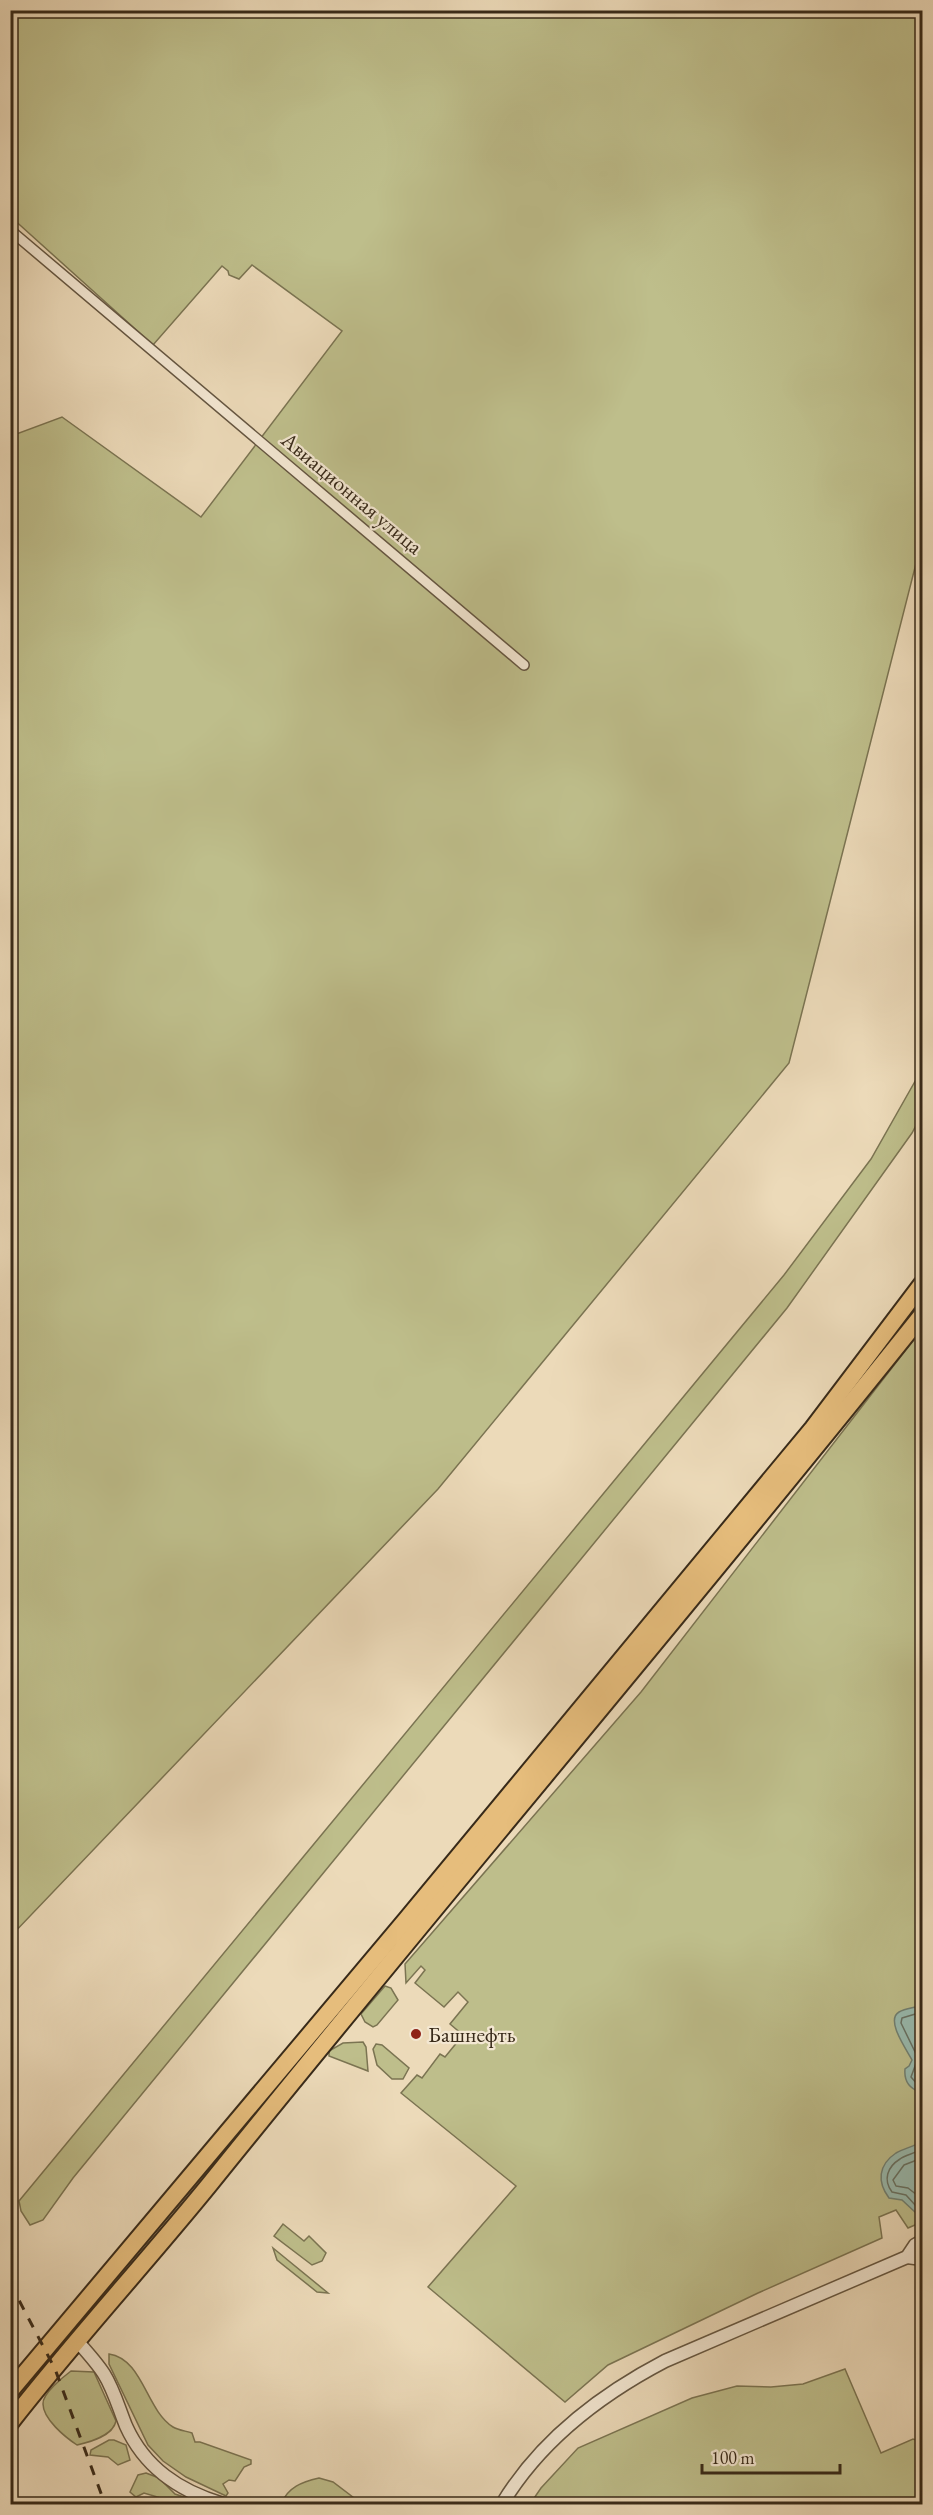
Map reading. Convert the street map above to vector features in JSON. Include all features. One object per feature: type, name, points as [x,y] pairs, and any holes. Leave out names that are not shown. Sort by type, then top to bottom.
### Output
[{"type":"highway","points":[[11,2388],[406,1920],[784,1462],[922,1284]]},
{"type":"highway","points":[[10,2423],[304,2065],[750,1530],[922,1316]]},
{"type":"street","name":"Авиационная улица","points":[[10,230],[524,665]]},
{"type":"street","points":[[907,2257],[915,2245],[922,2241]]},
{"type":"street","points":[[502,2505],[525,2472],[563,2430],[606,2395],[634,2378],[665,2361],[907,2257],[922,2259]]},
{"type":"street","points":[[78,2342],[105,2374],[128,2429],[146,2459],[164,2477],[183,2490],[223,2505]]},
{"type":"green space","points":[[18,11],[922,11],[922,540],[789,1063],[438,1489],[11,1936],[11,436],[62,417],[201,517],[342,331],[252,265],[239,279],[229,275],[222,266],[153,345],[11,217],[10,20]]},
{"type":"green space","points":[[922,1069],[922,1114],[912,1133],[787,1308],[73,2178],[43,2220],[30,2225],[21,2211],[19,2201],[784,1275],[871,1159]]},
{"type":"green space","points":[[922,1329],[922,2222],[908,2228],[896,2210],[879,2217],[882,2238],[758,2293],[608,2365],[565,2402],[428,2287],[516,2186],[401,2093],[417,2075],[422,2078],[440,2054],[445,2057],[463,2035],[450,2024],[468,2002],[458,1992],[444,2007],[415,1983],[425,1970],[421,1966],[406,1983],[405,1964],[641,1692]]},
{"type":"green space","points":[[385,1986],[391,1988],[398,2000],[373,2027],[365,2022],[361,2014]]},
{"type":"green space","points":[[363,2042],[366,2047],[368,2071],[329,2056],[329,2051],[343,2043]]},
{"type":"green space","points":[[376,2044],[382,2045],[409,2068],[403,2079],[392,2079],[377,2065],[373,2049]]},
{"type":"green space","points":[[283,2224],[304,2241],[309,2236],[326,2253],[322,2261],[312,2265],[274,2236]]},
{"type":"green space","points":[[273,2248],[328,2293],[317,2292],[277,2260]]},
{"type":"green space","points":[[109,2354],[130,2365],[156,2409],[173,2427],[192,2433],[195,2442],[251,2460],[251,2464],[244,2467],[235,2481],[229,2480],[223,2484],[228,2493],[226,2496],[186,2477],[163,2461],[148,2445],[109,2364]]},
{"type":"green space","points":[[845,2369],[881,2453],[913,2439],[922,2442],[922,2504],[530,2504],[541,2488],[578,2448],[692,2398],[737,2386],[771,2387],[803,2384]]},
{"type":"green space","points":[[71,2371],[94,2372],[116,2421],[106,2434],[77,2445],[51,2421],[43,2404],[49,2391]]},
{"type":"green space","points":[[109,2440],[126,2445],[130,2460],[118,2465],[108,2457],[90,2455],[91,2450]]},
{"type":"green space","points":[[146,2473],[159,2478],[175,2494],[205,2504],[181,2504],[144,2493],[136,2497],[130,2492],[138,2475]]},
{"type":"green space","points":[[319,2478],[333,2482],[362,2504],[281,2504],[296,2486]]},
{"type":"water","points":[[922,2005],[922,2092],[920,2092],[912,2088],[906,2080],[905,2069],[912,2060],[898,2035],[894,2021],[899,2012]]},
{"type":"water","points":[[922,2141],[922,2212],[916,2213],[902,2200],[889,2198],[882,2186],[881,2174],[890,2158],[899,2151]]},
{"type":"railway","points":[[10,2283],[55,2369],[105,2504]]},
{"type":"railway","points":[[72,2500],[74,2504]]},
{"type":"place","name":"Башнефть","points":[[416,2034]]}]
